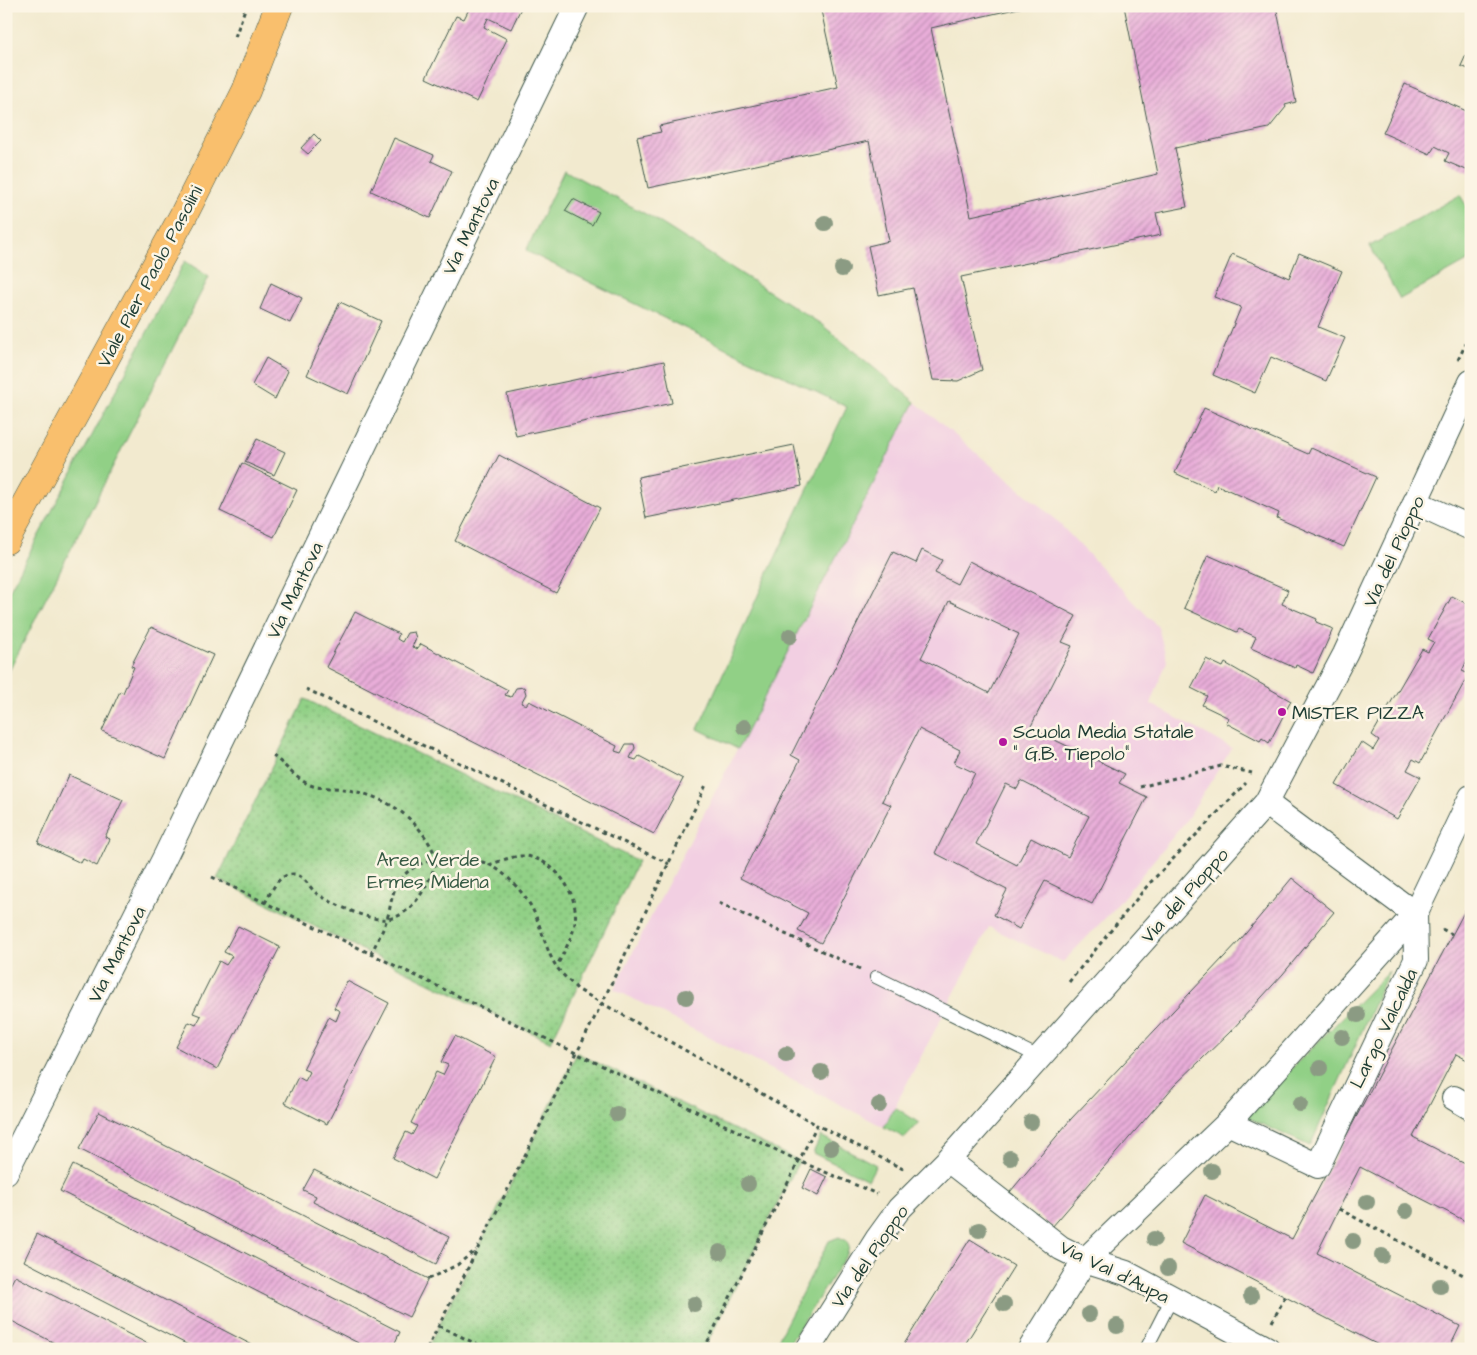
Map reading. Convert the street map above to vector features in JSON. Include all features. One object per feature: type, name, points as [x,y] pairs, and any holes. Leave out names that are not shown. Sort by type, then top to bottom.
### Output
[{"type":"main road","name":"Viale Pier Paolo Pasolini","points":[[6,540],[13,513],[183,216],[238,107],[279,6]]},
{"type":"street","name":"Via Mantova","points":[[6,1172],[170,846],[577,6]]},
{"type":"street","name":"Via del Pioppo","points":[[808,1349],[878,1238],[899,1209],[948,1160],[1266,803],[1345,654],[1471,382]]},
{"type":"street","points":[[1415,502],[1471,528]]},
{"type":"street","points":[[1266,803],[1415,914],[1470,802]]},
{"type":"street","name":"Largo Valcalda","points":[[1228,1123],[1318,1166],[1416,960],[1415,914]]},
{"type":"street","name":"Largo Valcalda","points":[[1030,1349],[1085,1260],[1228,1123],[1415,914]]},
{"type":"street","name":"Via Val d'Aupa","points":[[948,1160],[1062,1248],[1085,1260],[1126,1273],[1268,1349]]},
{"type":"lane","points":[[876,977],[1039,1058]]},
{"type":"lane","points":[[1146,1349],[1172,1298]]},
{"type":"path","points":[[233,42],[246,6]]},
{"type":"path","points":[[306,689],[669,864]]},
{"type":"path","points":[[265,903],[282,877],[293,874],[300,876],[308,887],[331,901],[369,916],[387,919],[403,913],[411,907],[432,874],[437,859],[421,831],[407,815],[385,800],[343,788],[314,786],[300,779],[273,756]]},
{"type":"path","points":[[1140,787],[1221,766],[1256,773]]},
{"type":"path","points":[[427,1349],[602,1003],[706,785]]},
{"type":"path","points":[[489,865],[510,858],[530,856],[551,867],[566,884],[574,899],[575,923],[557,966]]},
{"type":"path","points":[[371,954],[387,919],[391,898],[398,883],[417,865],[437,859],[460,858],[489,865],[511,881],[530,904],[557,966],[577,989],[817,1125],[903,1170]]},
{"type":"path","points":[[212,877],[799,1161],[878,1195]]},
{"type":"path","points":[[719,903],[876,977]]},
{"type":"path","points":[[704,1349],[817,1125]]},
{"type":"path","points":[[1339,1209],[1471,1279]]},
{"type":"path","points":[[428,1279],[458,1265],[478,1248]]},
{"type":"path","points":[[439,1326],[487,1349]]},
{"type":"shaded area","points":[[915,402],[1052,516],[1158,627],[1167,661],[1151,704],[1232,748],[1185,822],[1112,911],[1063,962],[989,927],[884,1127],[614,989]]},
{"type":"green space","points":[[564,170],[651,217],[821,324],[915,402],[738,749],[698,729],[768,573],[847,407],[526,251]]},
{"type":"green space","points":[[1460,195],[1471,214],[1471,259],[1400,299],[1370,246]]},
{"type":"green space","points":[[185,261],[209,277],[6,677],[6,597]]},
{"type":"green space","name":"Area Verde Ermes Midena","points":[[305,699],[638,861],[551,1042],[217,879]]},
{"type":"green space","points":[[1389,971],[1310,1146],[1244,1116]]},
{"type":"green space","points":[[577,1053],[799,1161],[704,1349],[427,1349]]},
{"type":"green space","points":[[895,1107],[919,1123],[905,1138],[884,1127]]},
{"type":"green space","points":[[821,1136],[876,1165],[868,1180],[813,1153]]},
{"type":"green space","points":[[839,1237],[847,1241],[849,1247],[847,1254],[786,1349],[773,1349],[829,1241]]},
{"type":"building","points":[[462,6],[522,6],[511,29],[488,18],[484,27],[507,39],[477,102],[426,78],[456,16],[464,19],[469,9]]},
{"type":"building","points":[[820,6],[927,6],[927,9],[938,6],[1028,6],[931,28],[971,216],[1158,174],[1124,6],[1276,6],[1296,102],[1285,105],[1286,107],[1269,128],[1175,148],[1187,207],[1156,213],[1161,235],[961,277],[982,370],[958,381],[933,380],[913,288],[879,295],[868,246],[889,241],[869,141],[648,188],[637,137],[661,132],[659,126],[838,87]]},
{"type":"building","points":[[1471,44],[1471,70],[1461,66]]},
{"type":"building","points":[[1405,84],[1471,113],[1471,172],[1445,161],[1449,153],[1435,146],[1430,154],[1383,133]]},
{"type":"building","points":[[314,134],[321,141],[308,154],[301,148]]},
{"type":"building","points":[[394,138],[434,155],[431,161],[452,171],[430,218],[371,191]]},
{"type":"building","points":[[573,199],[599,212],[592,225],[565,211]]},
{"type":"building","points":[[1299,253],[1342,271],[1318,327],[1345,338],[1326,381],[1271,357],[1255,393],[1213,375],[1241,307],[1214,297],[1232,254],[1289,278]]},
{"type":"building","points":[[271,283],[302,298],[290,323],[260,309]]},
{"type":"building","points":[[340,302],[381,321],[348,394],[307,375]]},
{"type":"building","points":[[266,358],[288,371],[275,399],[252,385]]},
{"type":"building","points":[[664,361],[672,403],[516,436],[507,394]]},
{"type":"building","points":[[1204,408],[1308,454],[1311,448],[1376,477],[1344,547],[1277,518],[1279,513],[1217,485],[1215,491],[1175,473]]},
{"type":"building","points":[[257,439],[285,452],[274,475],[245,462]]},
{"type":"building","points":[[794,445],[802,486],[646,518],[638,477]]},
{"type":"building","points":[[499,455],[600,508],[556,593],[455,541]]},
{"type":"building","points":[[242,463],[297,490],[274,537],[220,511]]},
{"type":"building","name":"Scuola Media Statale \" G.B. Tiepolo\"","points":[[922,550],[942,560],[935,573],[957,584],[969,561],[1076,616],[1062,642],[1072,646],[1030,728],[1125,774],[1119,783],[1147,797],[1092,904],[1045,881],[1019,929],[994,915],[1007,890],[935,853],[975,773],[954,763],[960,750],[919,729],[882,801],[891,805],[821,943],[798,931],[808,913],[740,878],[800,760],[791,755],[893,552],[916,563]],"holes":[[[949,601],[1019,634],[989,693],[921,658]],[[1021,781],[1089,816],[1068,857],[1031,838],[1017,865],[976,844],[1006,784],[1017,789]]]},
{"type":"building","points":[[1208,555],[1288,590],[1282,604],[1317,619],[1316,622],[1333,629],[1313,673],[1296,665],[1295,668],[1251,648],[1256,637],[1239,629],[1237,632],[1184,608]]},
{"type":"building","points":[[1452,596],[1471,606],[1471,662],[1467,660],[1462,671],[1469,674],[1420,763],[1413,759],[1407,770],[1421,777],[1397,819],[1336,785],[1361,742],[1373,750],[1379,740],[1372,735],[1422,649],[1428,652],[1434,642],[1428,639]]},
{"type":"building","points":[[355,612],[399,634],[397,639],[402,642],[407,633],[414,632],[416,638],[412,647],[417,649],[421,644],[508,690],[505,695],[511,697],[516,688],[524,687],[526,694],[521,703],[526,705],[529,701],[617,746],[615,751],[621,753],[626,744],[634,744],[635,748],[630,758],[636,760],[639,756],[683,779],[654,834],[326,667]]},
{"type":"building","points":[[151,627],[213,655],[165,759],[102,731],[120,691],[123,693],[134,667],[131,666]]},
{"type":"building","points":[[1206,659],[1223,667],[1225,663],[1291,701],[1269,743],[1262,738],[1260,741],[1226,723],[1229,718],[1202,705],[1207,696],[1191,688]]},
{"type":"building","points":[[69,775],[123,800],[105,837],[110,839],[97,866],[83,859],[81,863],[38,843]]},
{"type":"building","points":[[1292,878],[1334,912],[1283,974],[1230,1032],[1174,1086],[1052,1227],[1010,1192],[1071,1119],[1241,939]]},
{"type":"building","points":[[1471,899],[1471,1062],[1456,1054],[1413,1137],[1471,1167],[1471,1224],[1360,1167],[1317,1253],[1460,1326],[1449,1349],[1386,1349],[1181,1243],[1205,1195],[1292,1239]]},
{"type":"building","points":[[238,926],[280,947],[217,1069],[176,1047],[189,1022],[196,1025],[201,1016],[193,1013],[219,961],[226,965],[232,956],[224,952]]},
{"type":"building","points":[[347,981],[389,1003],[327,1124],[285,1103],[298,1077],[305,1081],[310,1072],[303,1069],[329,1017],[336,1021],[340,1011],[334,1008]]},
{"type":"building","points":[[455,1036],[496,1057],[434,1179],[393,1158],[406,1132],[412,1135],[417,1126],[411,1123],[436,1072],[443,1075],[448,1065],[441,1062]]},
{"type":"building","points":[[99,1112],[428,1279],[409,1317],[79,1149]]},
{"type":"building","points":[[73,1165],[400,1332],[392,1349],[370,1349],[60,1191]]},
{"type":"building","points":[[811,1169],[827,1177],[818,1196],[802,1188]]},
{"type":"building","points":[[314,1170],[449,1237],[436,1264],[313,1202],[316,1196],[303,1190]]},
{"type":"building","points":[[37,1234],[260,1349],[196,1349],[24,1261]]},
{"type":"building","points":[[970,1239],[1014,1266],[962,1349],[901,1349]]},
{"type":"building","points":[[15,1276],[158,1349],[66,1349],[6,1318],[6,1293]]},
{"type":"place","name":"MISTER PIZZA","points":[[1282,712]]},
{"type":"place","name":"Scuola Media Statale \" G.B. Tiepolo\"","points":[[1003,742]]}]
